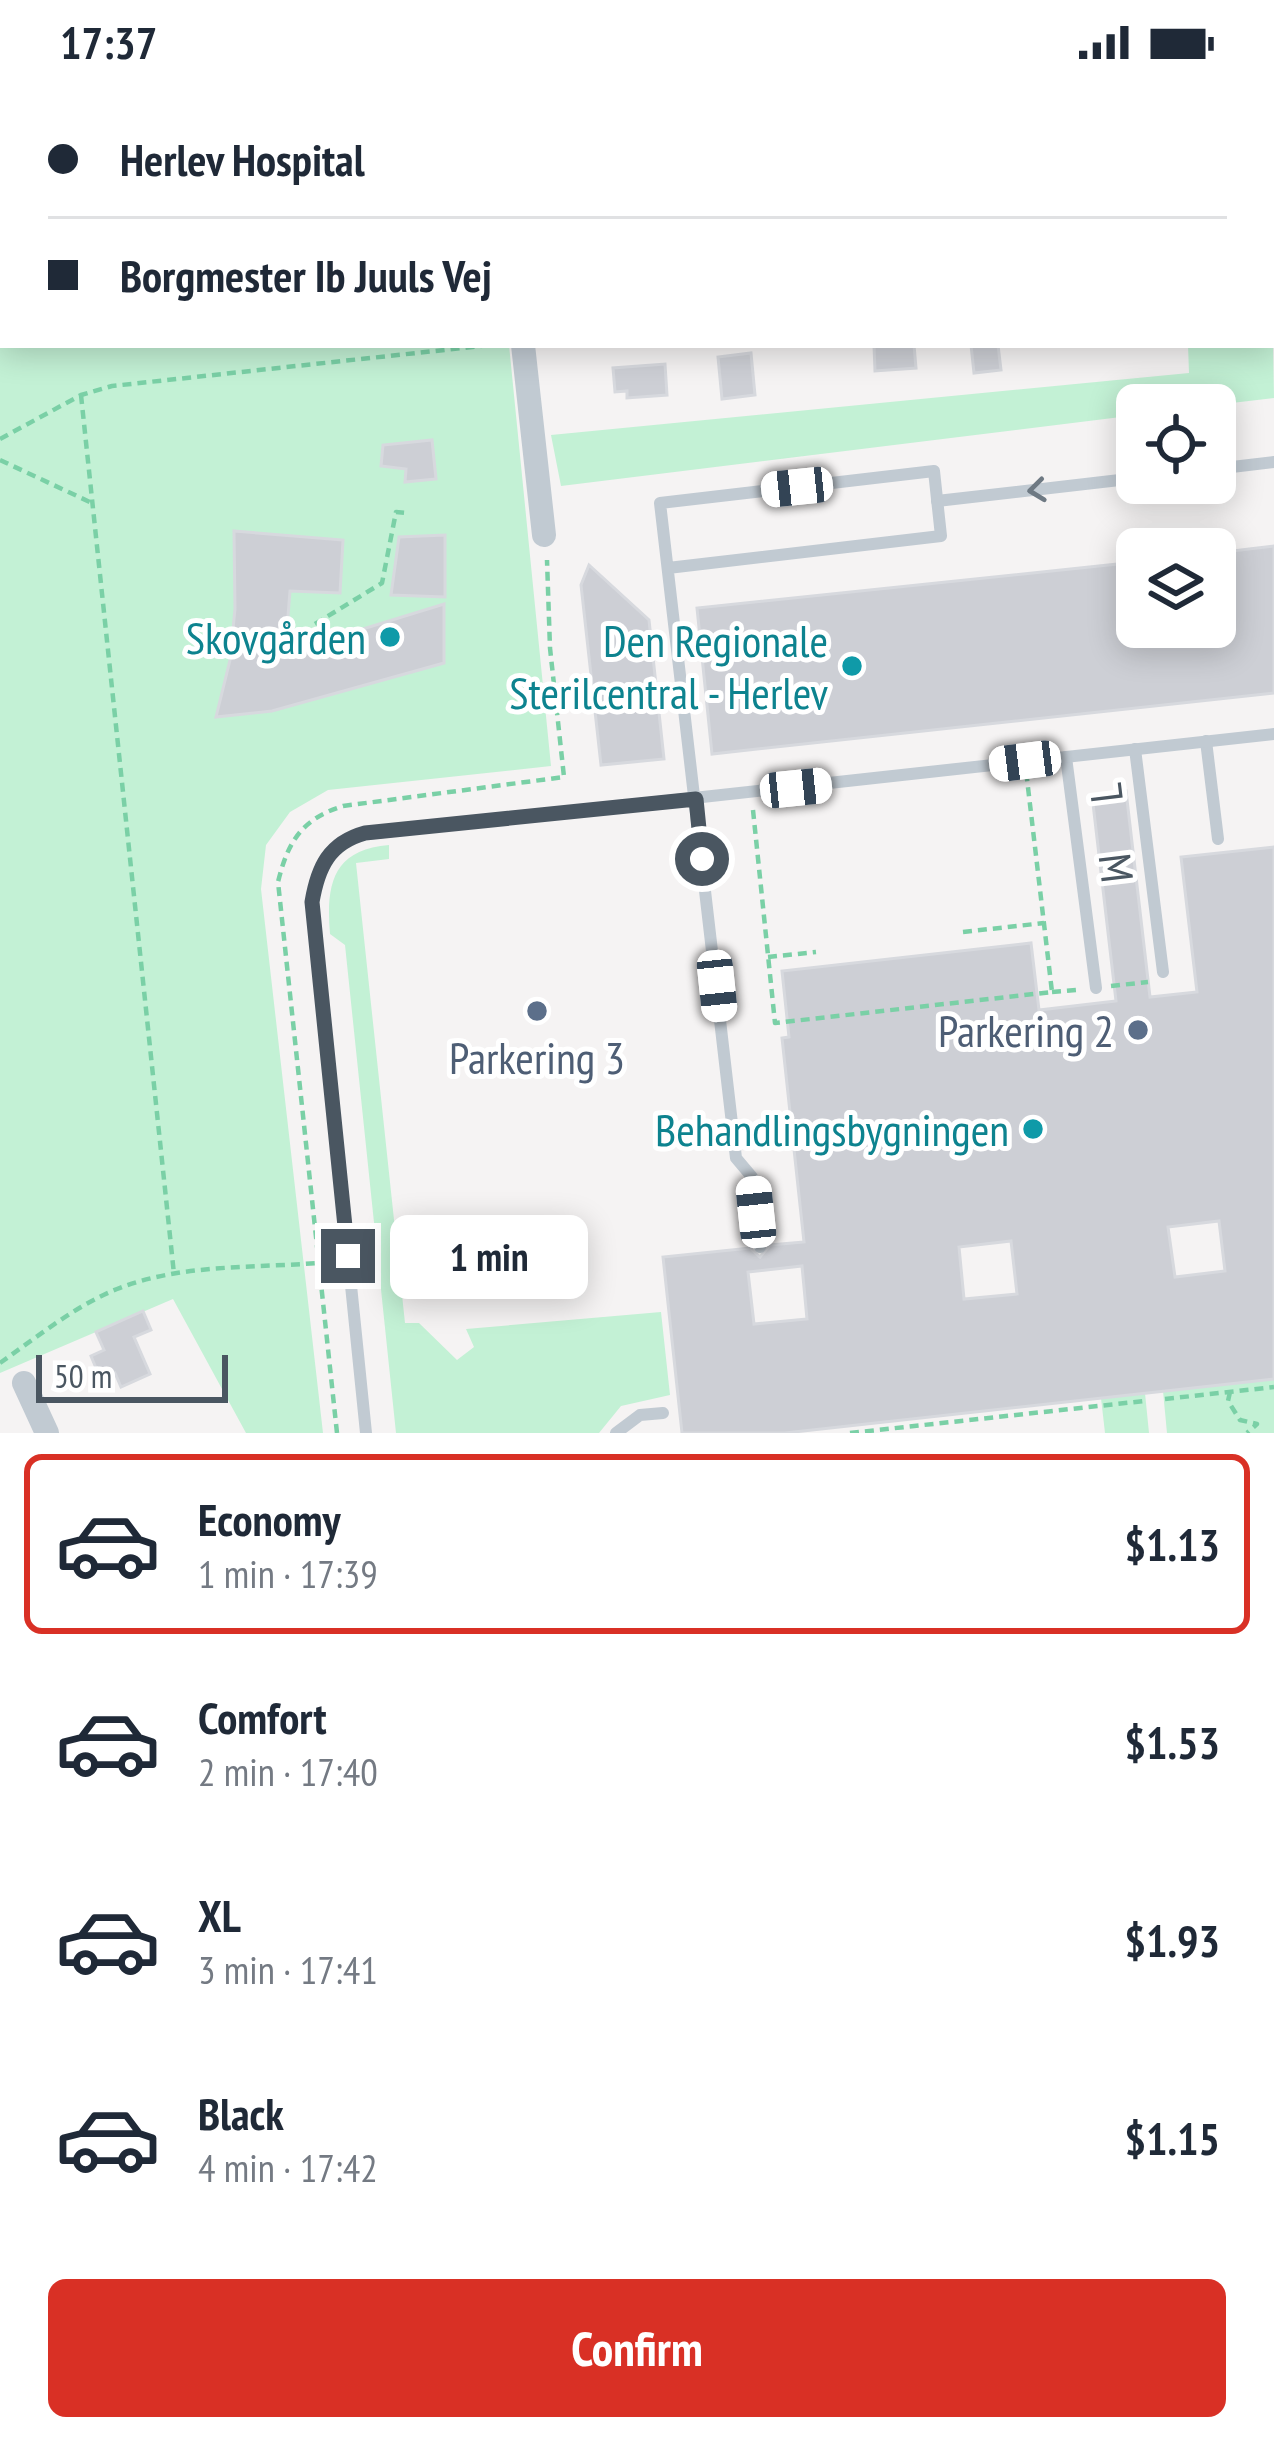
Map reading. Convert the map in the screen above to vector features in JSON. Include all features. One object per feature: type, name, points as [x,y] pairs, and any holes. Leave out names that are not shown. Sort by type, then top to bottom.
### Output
[{"type":"street","points":[[523,348],[544,535]]},
{"type":"street","points":[[24,1383],[47,1433]]},
{"type":"lane","points":[[1236,467],[1274,462]]},
{"type":"lane","points":[[668,568],[941,536],[934,471],[660,502],[736,1158],[752,1177],[760,1247]]},
{"type":"lane","points":[[937,501],[1116,480]]},
{"type":"lane","points":[[366,1433],[312,902],[323,862],[347,838],[1274,734]]},
{"type":"lane","points":[[1206,741],[1218,839]]},
{"type":"lane","name":"L","points":[[1136,749],[1162,972]]},
{"type":"lane","name":"M","points":[[1066,757],[1096,988]]},
{"type":"lane","points":[[616,1433],[640,1415],[663,1413]]},
{"type":"path","points":[[0,440],[81,395],[112,386],[462,348]]},
{"type":"path","points":[[81,395],[174,1274]]},
{"type":"path","points":[[0,460],[92,503]]},
{"type":"path","points":[[315,624],[382,583],[396,512],[407,513]]},
{"type":"path","points":[[337,1433],[278,882],[286,851],[300,828],[321,813],[343,806],[565,777],[544,535]]},
{"type":"path","points":[[751,793],[775,1023],[1052,992],[1025,761]]},
{"type":"path","points":[[963,932],[1044,923]]},
{"type":"path","points":[[768,957],[815,952]]},
{"type":"path","points":[[0,1363],[58,1322],[118,1289],[174,1274],[318,1263]]},
{"type":"path","points":[[1165,1399],[1274,1387]]},
{"type":"path","points":[[1230,1392],[1228,1401],[1240,1420],[1257,1424],[1247,1433]]},
{"type":"path","points":[[850,1433],[1144,1401]]},
{"type":"green space","points":[[0,348],[509,348],[551,766],[328,790],[290,812],[266,845],[261,889],[323,1433],[246,1433],[173,1299],[0,1373]]},
{"type":"green space","points":[[1188,348],[1273,348],[1274,398],[1236,403],[1236,384],[1116,384],[1116,418],[561,486],[551,435],[1189,373]]},
{"type":"green space","points":[[389,845],[389,859],[356,863],[405,1323],[419,1323],[457,1360],[474,1347],[466,1329],[661,1312],[670,1395],[621,1406],[599,1433],[396,1433],[345,945],[330,934],[329,916],[332,886],[344,862],[370,848]]},
{"type":"green space","points":[[1274,1379],[1274,1433],[1167,1433],[1163,1391]]},
{"type":"green space","points":[[1145,1393],[1149,1433],[1105,1433],[1101,1398]]},
{"type":"building","points":[[874,348],[914,348],[916,368],[875,371]]},
{"type":"building","points":[[971,348],[998,348],[1001,370],[974,373]]},
{"type":"building","points":[[751,353],[755,395],[722,399],[718,357]]},
{"type":"building","points":[[665,364],[667,395],[627,398],[627,391],[615,392],[613,368]]},
{"type":"building","points":[[432,440],[436,479],[405,482],[406,469],[381,466],[383,445]]},
{"type":"building","name":"Skovgården","points":[[234,531],[343,540],[340,593],[290,591],[285,653],[444,604],[444,663],[272,711],[216,717],[230,660],[235,609]]},
{"type":"building","points":[[445,535],[445,597],[391,595],[399,537]]},
{"type":"building","points":[[1274,546],[1274,693],[712,754],[697,608],[1116,564],[1116,648],[1236,648],[1236,551]]},
{"type":"building","points":[[589,565],[649,620],[664,759],[601,765],[581,585]]},
{"type":"building","name":"Behandlingsbygningen","points":[[1126,791],[1150,997],[1197,992],[1181,857],[1274,847],[1274,1379],[785,1433],[682,1433],[663,1257],[750,1248],[760,1257],[770,1245],[804,1242],[782,1038],[789,1037],[782,971],[1031,943],[1039,1010],[1116,1001],[1092,795]],"holes":[[[1219,1221],[1225,1271],[1175,1277],[1168,1227]],[[1011,1241],[1017,1294],[964,1299],[959,1247]],[[802,1266],[807,1319],[754,1324],[748,1272]]]},
{"type":"building","points":[[143,1311],[151,1330],[134,1337],[150,1374],[121,1387],[115,1373],[101,1380],[91,1356],[104,1350],[96,1332]]},
{"type":"place","name":"Skovgården","points":[[390,637]]},
{"type":"place","name":"Den Regionale Sterilcentral - Herlev","points":[[852,666]]},
{"type":"place","name":"Parkering 3","points":[[537,1011]]},
{"type":"place","name":"Parkering 2","points":[[1138,1030]]},
{"type":"place","name":"Behandlingsbygningen","points":[[1033,1129]]},
{"type":"route","points":[[348,1256],[312,902],[316,879],[334,848],[365,833],[696,799],[702,859]]}]
